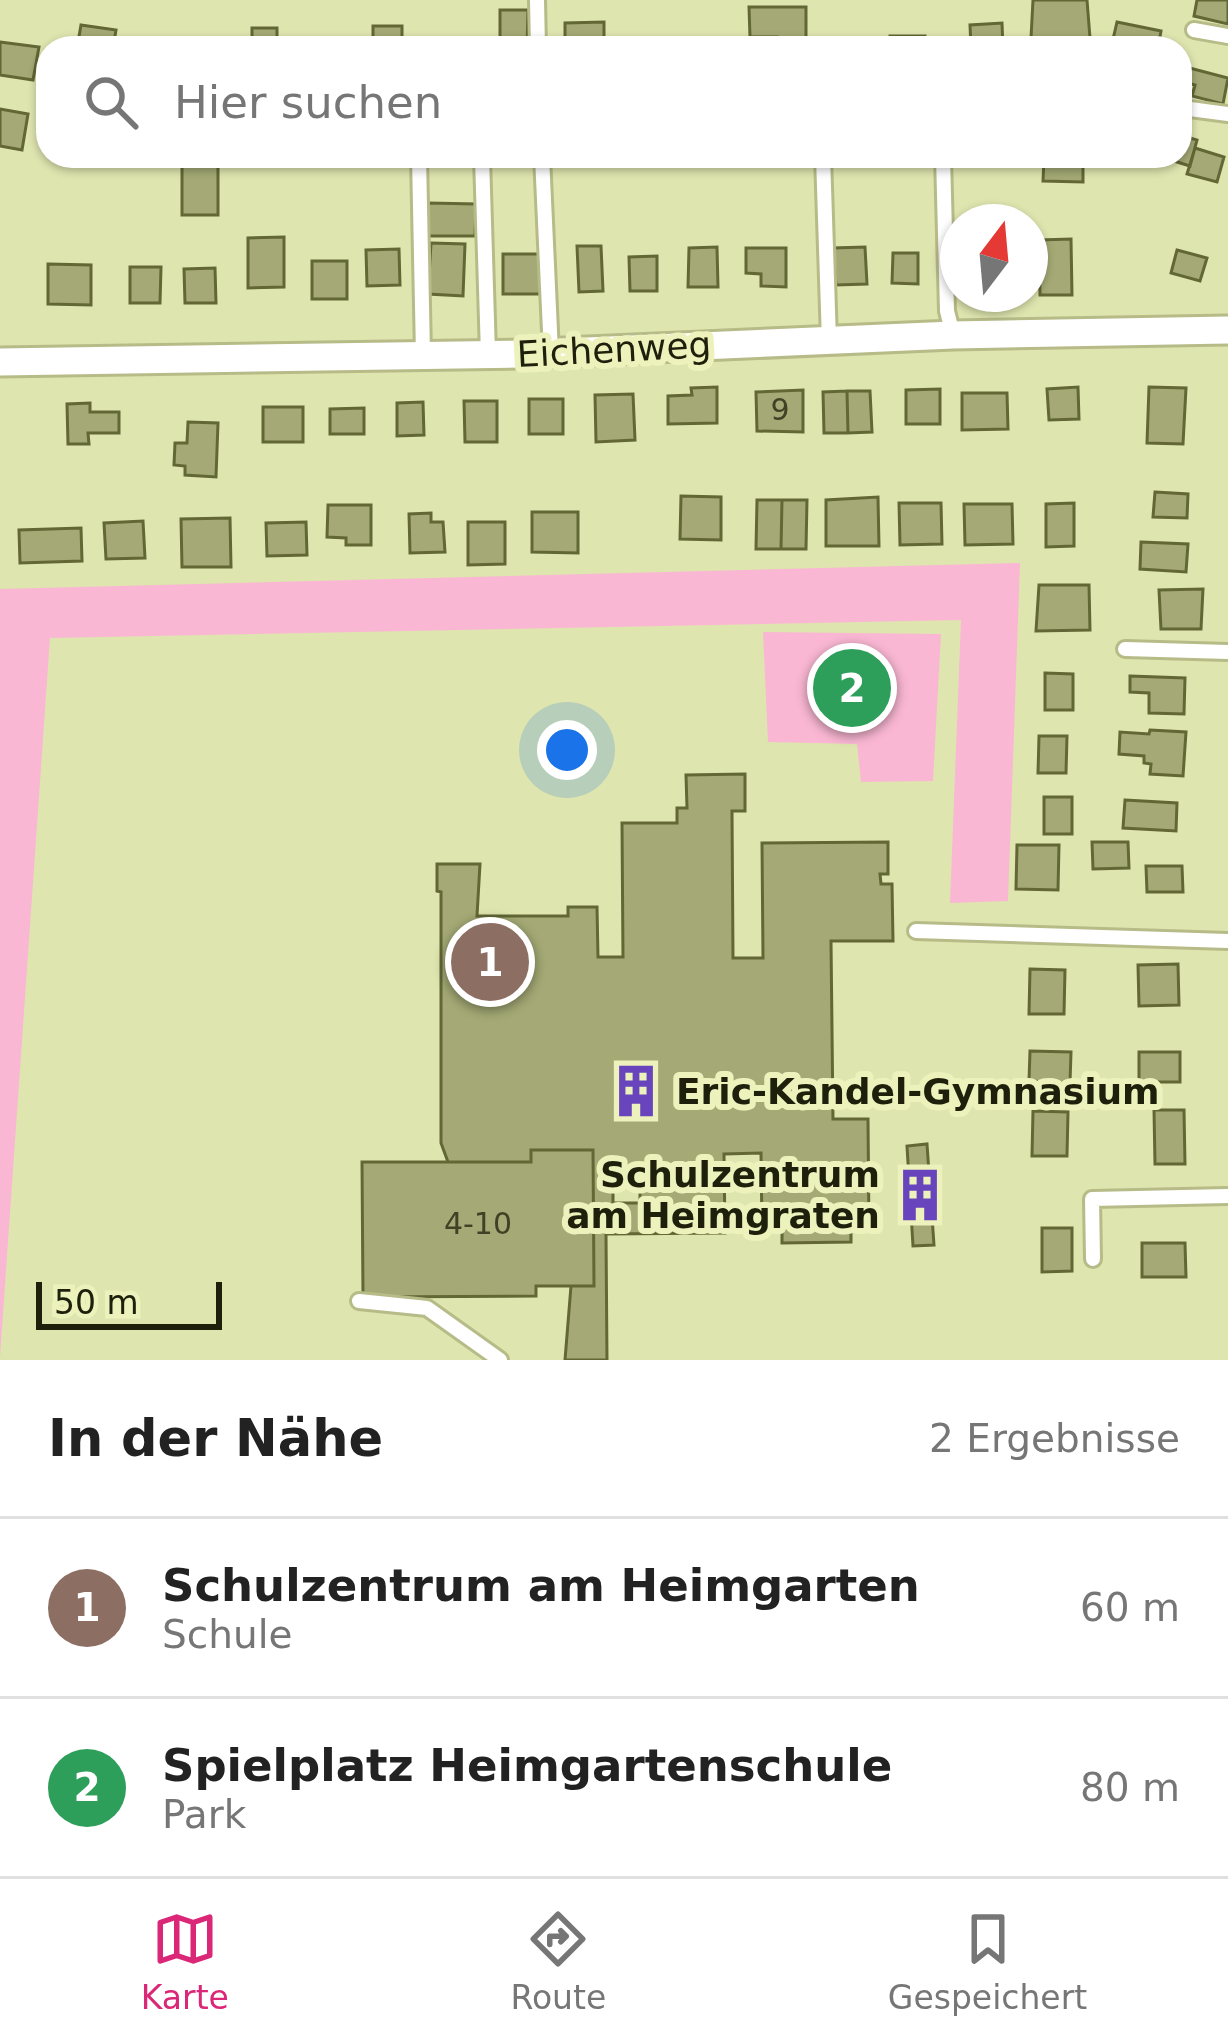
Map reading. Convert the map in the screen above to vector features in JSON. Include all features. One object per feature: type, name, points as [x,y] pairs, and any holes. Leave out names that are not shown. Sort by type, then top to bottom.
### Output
[{"type":"street","name":"Eichenweg","points":[[0,362],[488,354],[953,335],[1228,330]]},
{"type":"lane","points":[[537,0],[538,36]]},
{"type":"lane","points":[[1194,30],[1228,36]]},
{"type":"lane","points":[[1192,109],[1228,114]]},
{"type":"lane","points":[[419,168],[423,355]]},
{"type":"lane","points":[[482,168],[488,354]]},
{"type":"lane","points":[[543,168],[551,352]]},
{"type":"lane","points":[[823,168],[829,341]]},
{"type":"lane","points":[[943,168],[947,311],[953,335]]},
{"type":"lane","points":[[1125,649],[1228,652]]},
{"type":"lane","points":[[916,931],[1228,941]]},
{"type":"lane","points":[[1093,1259],[1092,1199],[1228,1196]]},
{"type":"lane","points":[[359,1300],[427,1308],[500,1360]]},
{"type":"shaded area","points":[[1020,563],[1008,901],[950,903],[961,620],[50,638],[0,1357],[0,589]]},
{"type":"shaded area","points":[[763,632],[941,634],[933,781],[861,782],[857,744],[768,742]]},
{"type":"building","points":[[1033,0],[1087,0],[1090,36],[1031,36]]},
{"type":"building","points":[[1197,0],[1228,0],[1228,24],[1194,16]]},
{"type":"building","points":[[749,7],[806,7],[806,36],[750,36]]},
{"type":"building","points":[[500,10],[528,10],[527,36],[500,36]]},
{"type":"building","points":[[604,22],[604,36],[565,36],[565,23]]},
{"type":"building","points":[[1117,22],[1161,31],[1160,36],[1114,36]]},
{"type":"building","points":[[1002,23],[1003,36],[970,36],[970,25]]},
{"type":"building","points":[[81,25],[116,30],[115,36],[79,36]]},
{"type":"building","points":[[373,26],[402,26],[402,36],[373,36]]},
{"type":"building","points":[[252,28],[277,28],[277,36],[252,36]]},
{"type":"building","points":[[0,42],[36,47],[33,80],[0,75]]},
{"type":"building","points":[[1192,69],[1228,78],[1223,104],[1192,96]]},
{"type":"building","points":[[0,109],[28,114],[22,150],[0,146]]},
{"type":"building","points":[[1195,148],[1224,157],[1217,182],[1187,174]]},
{"type":"building","points":[[182,168],[218,168],[218,215],[182,215]]},
{"type":"building","points":[[1044,168],[1083,168],[1083,182],[1043,181]]},
{"type":"building","points":[[428,203],[476,204],[475,236],[428,236]]},
{"type":"building","points":[[284,237],[284,287],[248,288],[248,238]]},
{"type":"building","points":[[1071,239],[1072,295],[1048,295],[1048,240]]},
{"type":"building","points":[[431,243],[465,244],[463,296],[428,294]]},
{"type":"building","points":[[577,246],[601,246],[603,291],[579,292]]},
{"type":"building","points":[[717,247],[718,287],[688,287],[689,248]]},
{"type":"building","points":[[865,247],[867,284],[836,285],[833,248]]},
{"type":"building","points":[[746,248],[786,248],[786,287],[761,286],[761,274],[746,273]]},
{"type":"building","points":[[399,249],[400,285],[367,286],[366,250]]},
{"type":"building","points":[[1177,250],[1207,258],[1200,281],[1171,273]]},
{"type":"building","points":[[893,253],[918,253],[918,284],[892,283]]},
{"type":"building","points":[[503,254],[540,254],[540,294],[503,294]]},
{"type":"building","points":[[657,256],[657,291],[630,291],[629,257]]},
{"type":"building","points":[[312,261],[347,261],[347,299],[312,299]]},
{"type":"building","points":[[48,264],[91,265],[91,305],[48,304]]},
{"type":"building","points":[[130,267],[161,267],[160,303],[130,303]]},
{"type":"building","points":[[215,268],[216,303],[185,303],[184,269]]},
{"type":"building","points":[[717,387],[717,423],[668,424],[668,396],[692,395],[691,388]]},
{"type":"building","points":[[1078,387],[1079,419],[1049,420],[1047,389]]},
{"type":"building","points":[[1149,387],[1186,388],[1183,444],[1147,443]]},
{"type":"building","points":[[940,389],[940,424],[906,424],[906,390]]},
{"type":"building","points":[[803,390],[803,432],[757,431],[756,392]]},
{"type":"building","points":[[847,391],[848,433],[824,433],[823,392]]},
{"type":"building","points":[[847,391],[870,391],[872,432],[848,433]]},
{"type":"building","points":[[962,393],[1007,393],[1008,429],[962,430]]},
{"type":"building","points":[[633,394],[635,440],[596,442],[595,395]]},
{"type":"building","points":[[529,399],[563,399],[563,434],[529,434]]},
{"type":"building","points":[[464,401],[497,401],[497,442],[465,442]]},
{"type":"building","points":[[423,402],[424,435],[397,436],[397,403]]},
{"type":"building","points":[[90,403],[90,412],[119,412],[119,433],[88,433],[89,444],[68,444],[67,404]]},
{"type":"building","points":[[263,407],[303,407],[303,442],[263,442]]},
{"type":"building","points":[[364,408],[364,434],[330,434],[330,409]]},
{"type":"building","points":[[188,422],[218,423],[216,477],[185,475],[185,466],[174,465],[175,443],[187,443]]},
{"type":"building","points":[[1155,492],[1188,494],[1187,518],[1153,517]]},
{"type":"building","points":[[681,496],[721,497],[721,540],[680,539]]},
{"type":"building","points":[[878,497],[879,546],[826,546],[826,500]]},
{"type":"building","points":[[757,500],[782,500],[781,549],[756,549]]},
{"type":"building","points":[[782,500],[807,500],[806,549],[781,549]]},
{"type":"building","points":[[899,503],[941,503],[942,544],[900,545]]},
{"type":"building","points":[[1074,503],[1074,546],[1046,547],[1046,504]]},
{"type":"building","points":[[964,504],[1012,504],[1013,544],[965,545]]},
{"type":"building","points":[[328,505],[371,505],[371,545],[346,545],[346,538],[327,537]]},
{"type":"building","points":[[532,512],[578,512],[578,553],[532,552]]},
{"type":"building","points":[[431,513],[431,522],[443,522],[445,552],[410,553],[409,514]]},
{"type":"building","points":[[230,518],[231,567],[182,567],[181,519]]},
{"type":"building","points":[[143,521],[145,558],[106,559],[104,523]]},
{"type":"building","points":[[306,522],[307,555],[267,556],[266,523]]},
{"type":"building","points":[[468,522],[505,522],[505,564],[468,565]]},
{"type":"building","points":[[81,528],[82,561],[20,563],[19,530]]},
{"type":"building","points":[[1141,542],[1188,544],[1186,572],[1140,569]]},
{"type":"building","points":[[1039,585],[1089,585],[1090,630],[1036,631]]},
{"type":"building","points":[[1203,589],[1201,629],[1161,629],[1159,590]]},
{"type":"building","points":[[1045,673],[1073,674],[1073,710],[1045,710]]},
{"type":"building","points":[[1130,676],[1185,678],[1184,714],[1149,713],[1149,693],[1130,692]]},
{"type":"building","points":[[1150,730],[1186,732],[1183,776],[1150,774],[1151,764],[1144,763],[1144,756],[1119,754],[1120,732],[1149,734]]},
{"type":"building","points":[[1039,736],[1067,736],[1066,773],[1038,773]]},
{"type":"building","name":"Eric-Kandel-Gymnasium","points":[[745,774],[745,811],[732,811],[733,958],[763,958],[762,843],[888,842],[888,874],[880,874],[881,884],[892,884],[893,941],[831,941],[833,1119],[868,1119],[869,1230],[851,1230],[851,1242],[782,1243],[782,1230],[762,1230],[761,1153],[724,1154],[725,1233],[606,1234],[607,1360],[565,1360],[571,1286],[594,1286],[593,1150],[531,1150],[531,1162],[448,1162],[441,1143],[437,864],[480,864],[477,916],[568,916],[568,907],[597,907],[598,957],[623,957],[622,823],[677,823],[677,808],[687,808],[686,775]],"holes":[[[613,1183],[640,1183],[640,1203],[613,1203]]]},
{"type":"building","points":[[1044,797],[1072,797],[1072,834],[1044,834]]},
{"type":"building","points":[[1125,800],[1177,803],[1176,831],[1123,828]]},
{"type":"building","points":[[1092,842],[1128,842],[1129,868],[1093,869]]},
{"type":"building","points":[[1017,845],[1059,845],[1058,890],[1016,889]]},
{"type":"building","points":[[1146,866],[1182,866],[1183,892],[1147,892]]},
{"type":"building","points":[[1178,964],[1179,1005],[1139,1006],[1138,965]]},
{"type":"building","points":[[1030,969],[1065,970],[1064,1014],[1029,1014]]},
{"type":"building","points":[[1030,1051],[1071,1052],[1070,1083],[1029,1081]]},
{"type":"building","points":[[1139,1052],[1180,1052],[1180,1082],[1139,1082]]},
{"type":"building","points":[[1154,1110],[1184,1110],[1185,1164],[1155,1164]]},
{"type":"building","points":[[1033,1111],[1068,1112],[1067,1156],[1032,1156]]},
{"type":"building","name":"Schulzentrum am Heimgraten","points":[[927,1144],[934,1245],[913,1246],[907,1146]]},
{"type":"building","points":[[531,1150],[593,1150],[594,1286],[536,1286],[536,1296],[363,1297],[362,1162],[531,1162]]},
{"type":"building","points":[[1042,1228],[1072,1228],[1072,1271],[1042,1272]]},
{"type":"building","points":[[1142,1243],[1185,1243],[1186,1277],[1142,1277]]},
{"type":"place","name":"Spielplatz Heimgartenschule","points":[[852,688]]},
{"type":"place","name":"Schulzentrum am Heimgarten","points":[[490,962]]},
{"type":"place","name":"Eric-Kandel-Gymnasium","points":[[636,1091]]},
{"type":"place","name":"Schulzentrum am Heimgraten","points":[[920,1195]]}]
